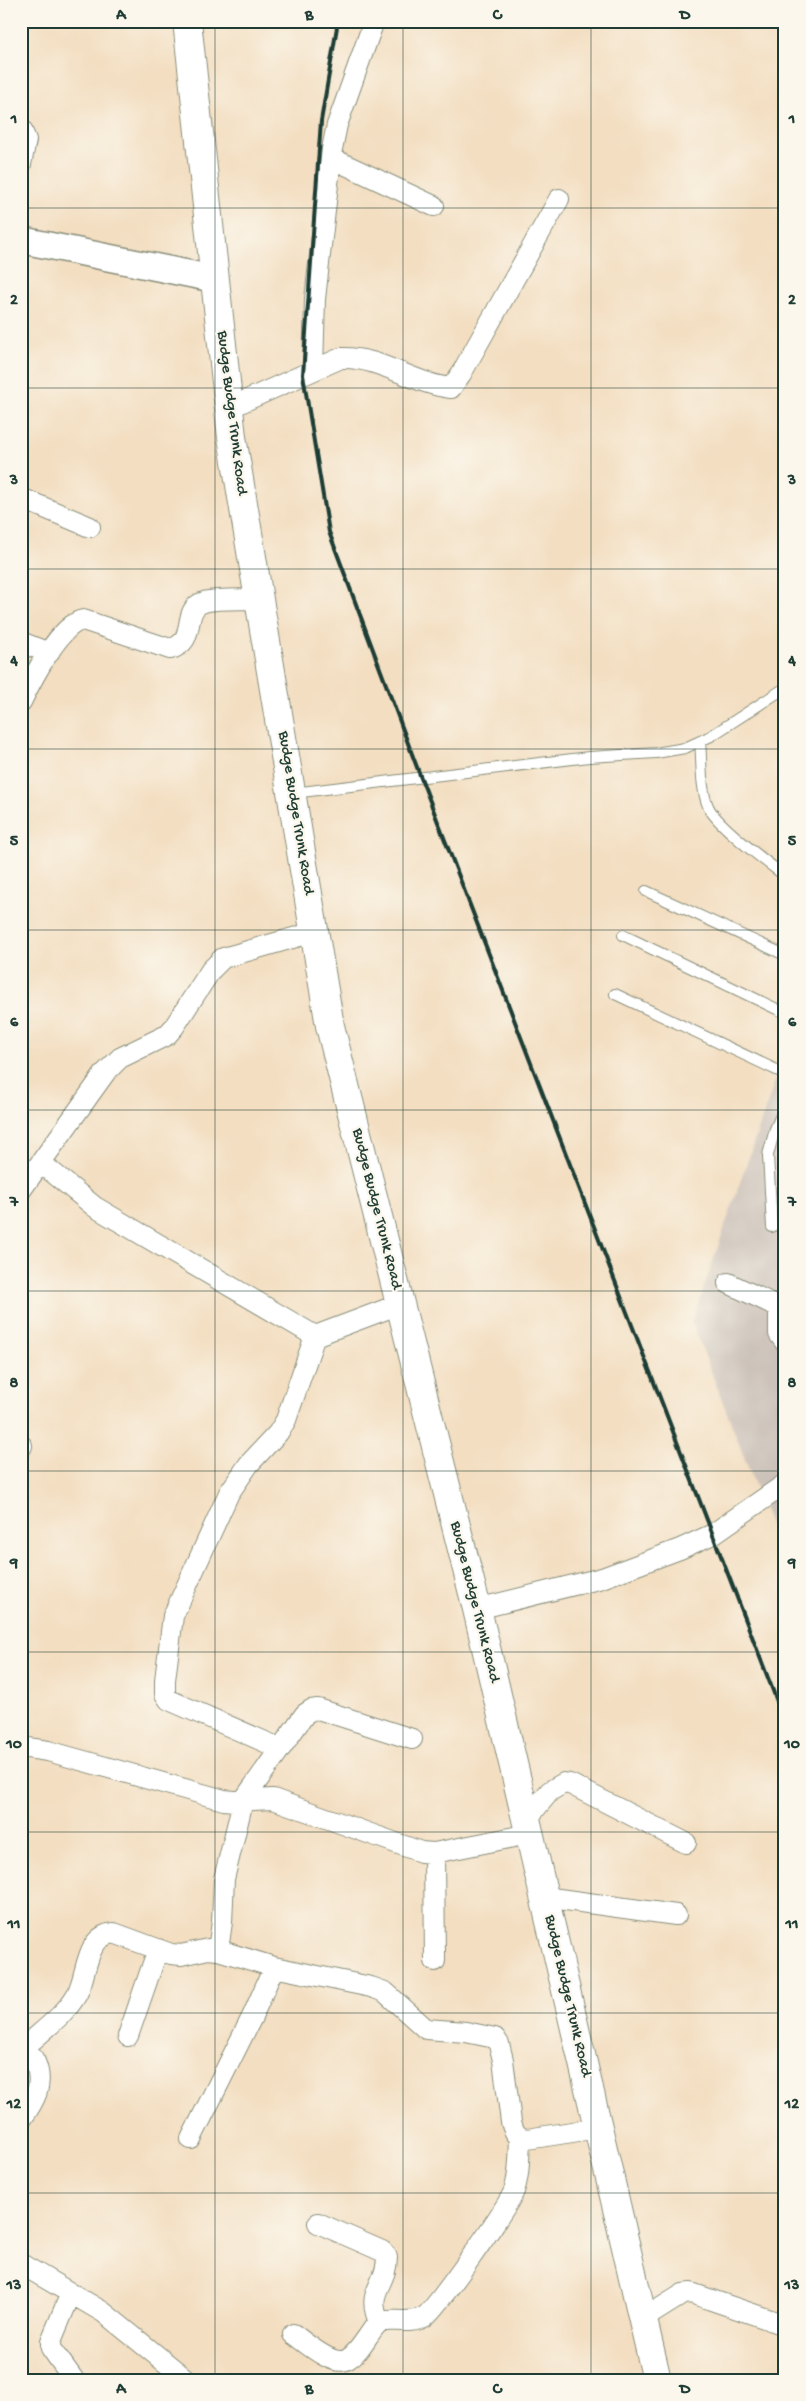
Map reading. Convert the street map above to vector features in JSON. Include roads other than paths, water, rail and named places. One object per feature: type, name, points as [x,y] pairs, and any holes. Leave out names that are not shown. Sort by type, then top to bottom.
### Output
[{"type":"main road","name":"Budge Budge Trunk Road","points":[[187,21],[229,408],[330,1026],[477,1609],[657,2380]]},
{"type":"street","points":[[313,369],[315,299],[331,158],[337,125],[374,21]]},
{"type":"street","points":[[21,128],[26,140],[21,164]]},
{"type":"street","points":[[331,158],[434,206]]},
{"type":"street","points":[[229,408],[313,369],[341,358],[351,357],[450,388],[461,374],[559,199]]},
{"type":"street","points":[[21,240],[215,279]]},
{"type":"street","points":[[21,498],[90,527]]},
{"type":"street","points":[[21,702],[49,653],[67,629],[76,622],[83,620],[170,649],[180,646],[185,641],[192,612],[204,602],[259,599]]},
{"type":"street","points":[[21,642],[49,653]]},
{"type":"street","points":[[21,1190],[105,1072],[120,1058],[167,1035],[174,1028],[211,970],[223,958],[314,932]]},
{"type":"street","points":[[41,1163],[95,1207],[315,1336]]},
{"type":"street","points":[[728,1283],[779,1307],[779,1334],[785,1342]]},
{"type":"street","points":[[315,1336],[400,1304]]},
{"type":"street","points":[[280,1748],[169,1700],[165,1694],[165,1680],[170,1629],[188,1582],[229,1493],[248,1464],[278,1433],[286,1420],[315,1336]]},
{"type":"street","points":[[477,1609],[602,1578],[680,1549],[713,1534],[785,1484]]},
{"type":"street","points":[[218,1950],[225,1872],[243,1800],[305,1714],[311,1710],[318,1709],[412,1739]]},
{"type":"street","points":[[21,1747],[48,1751],[224,1800],[273,1799],[407,1849],[434,1853],[528,1827],[550,1791],[564,1783],[570,1784],[686,1844]]},
{"type":"street","points":[[434,1853],[435,1961]]},
{"type":"street","points":[[544,1897],[676,1915]]},
{"type":"street","points":[[21,2120],[37,2095],[39,2085],[36,2067],[23,2045],[63,2010],[77,1994],[86,1965],[98,1940],[105,1934],[114,1933],[181,1955],[208,1949],[218,1950],[274,1967],[371,1987],[385,1992],[426,2029],[466,2032],[495,2038],[499,2044],[503,2060],[511,2122],[514,2132],[520,2138],[527,2139],[598,2128]]},
{"type":"street","points":[[128,2036],[158,1949]]},
{"type":"street","points":[[191,2139],[253,2015],[274,1967]]},
{"type":"street","points":[[293,2334],[322,2355],[340,2361],[348,2359],[379,2322],[415,2321],[428,2315],[514,2191],[518,2172],[520,2138]]},
{"type":"street","points":[[318,2223],[382,2251],[387,2257],[387,2267],[373,2303],[379,2322]]},
{"type":"street","points":[[21,2264],[103,2312],[187,2380]]},
{"type":"street","points":[[71,2293],[51,2341],[51,2348],[74,2380]]},
{"type":"street","points":[[643,2319],[683,2294],[691,2293],[785,2324]]},
{"type":"lane","points":[[292,793],[589,757],[656,753],[685,748],[700,741],[785,688]]},
{"type":"lane","points":[[700,741],[704,790],[708,807],[747,847],[785,876]]},
{"type":"lane","points":[[646,890],[785,955]]},
{"type":"lane","points":[[623,935],[785,1013]]},
{"type":"lane","points":[[615,994],[785,1074]]},
{"type":"lane","points":[[772,1227],[768,1155],[774,1129],[785,1106]]},
{"type":"railway","points":[[338,21],[321,121],[303,375],[329,532],[421,778],[785,1722]]}]
